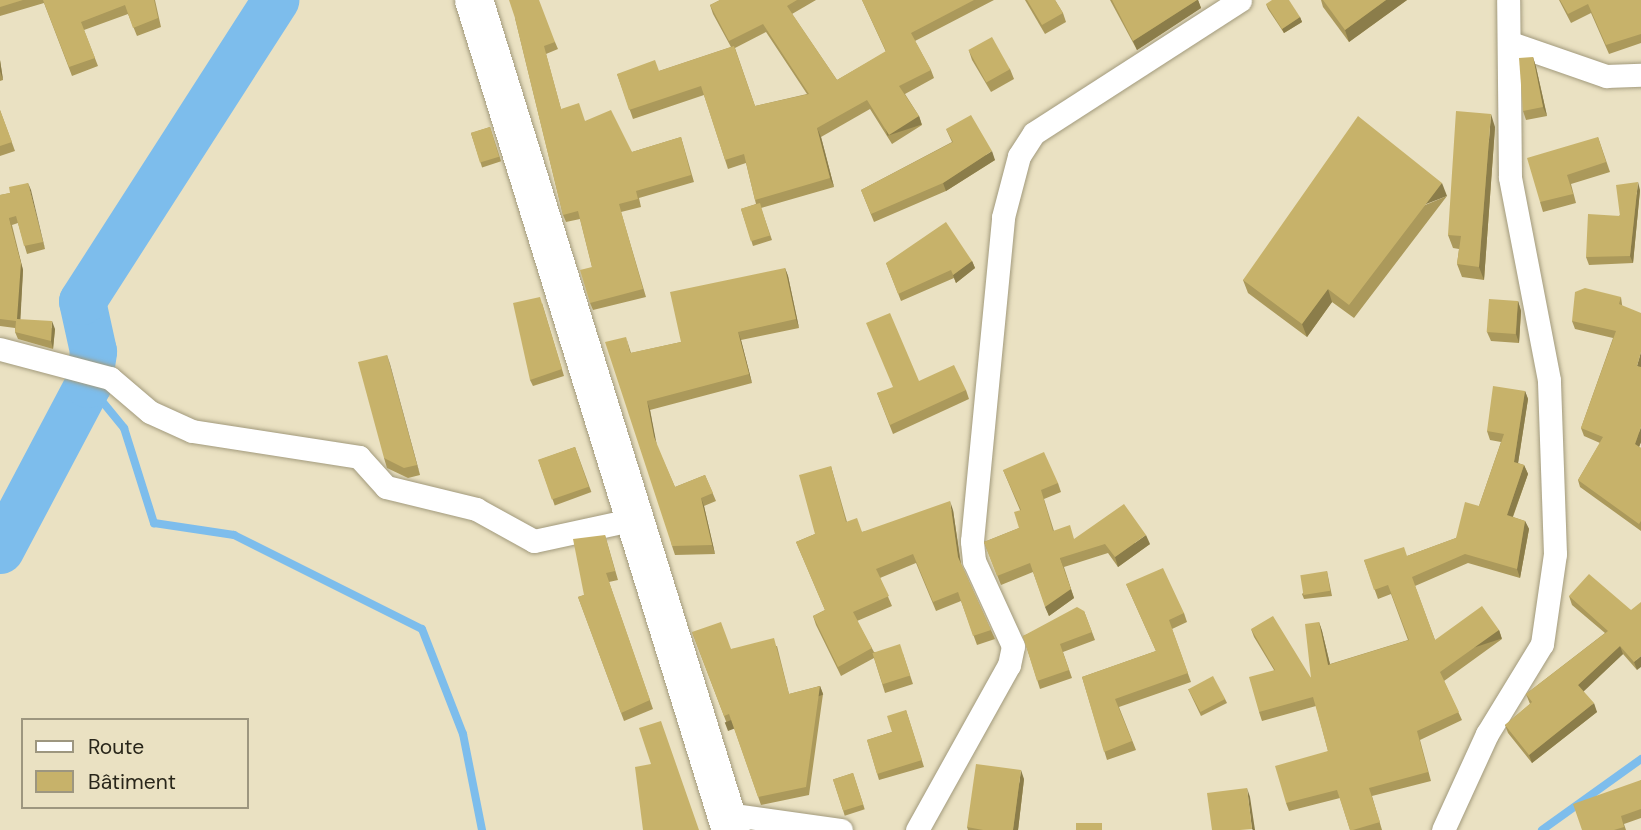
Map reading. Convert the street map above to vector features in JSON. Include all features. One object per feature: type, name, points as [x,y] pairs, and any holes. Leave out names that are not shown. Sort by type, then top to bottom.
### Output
[{"type":"highway","points":[[474,0],[631,520],[729,822]]},
{"type":"street","points":[[917,830],[1009,665],[1013,646],[974,561],[972,541],[1003,217],[1019,156],[1034,132],[1240,0]]},
{"type":"street","points":[[1443,830],[1487,734],[1542,644],[1555,554],[1549,380],[1510,177],[1511,43],[1508,0]]},
{"type":"street","points":[[1511,43],[1606,76],[1641,75]]},
{"type":"street","points":[[0,349],[62,363],[110,378],[150,412],[192,431],[352,454],[395,491],[476,509],[534,541],[631,520]]},
{"type":"street","points":[[729,822],[841,830]]},
{"type":"building","points":[[0,0],[23,0],[0,7]]},
{"type":"building","points":[[43,0],[154,0],[158,18],[133,28],[125,5],[81,22],[95,58],[69,67]]},
{"type":"building","points":[[509,0],[539,0],[555,42],[544,46],[561,109],[579,103],[585,121],[611,110],[632,152],[681,137],[691,175],[636,191],[638,199],[619,204],[643,289],[590,303],[580,270],[592,267],[578,211],[563,215]]},
{"type":"building","points":[[720,0],[797,0],[787,6],[837,80],[886,51],[862,0],[974,0],[911,33],[931,70],[899,86],[919,116],[889,135],[867,100],[817,128],[830,178],[755,200],[744,154],[725,160],[701,86],[629,110],[617,74],[655,60],[659,71],[734,46],[755,106],[809,94],[763,24],[729,41],[710,5]]},
{"type":"building","points":[[1027,0],[1055,0],[1063,13],[1042,25]]},
{"type":"building","points":[[1112,0],[1197,0],[1133,41]]},
{"type":"building","points":[[1272,0],[1289,0],[1300,17],[1282,29],[1266,4]]},
{"type":"building","points":[[1323,0],[1386,0],[1345,30]]},
{"type":"building","points":[[1560,0],[1641,0],[1641,34],[1606,45],[1588,4],[1568,14]]},
{"type":"building","points":[[992,37],[1010,69],[986,82],[968,50]]},
{"type":"building","points":[[1533,57],[1543,107],[1523,111],[1519,58]]},
{"type":"building","points":[[0,110],[12,142],[0,146]]},
{"type":"building","points":[[1456,111],[1491,114],[1479,267],[1457,264],[1461,236],[1448,235]]},
{"type":"building","points":[[971,115],[992,151],[943,183],[871,214],[861,190],[953,142],[946,129]]},
{"type":"building","points":[[1358,116],[1442,183],[1349,305],[1328,289],[1302,324],[1243,280]]},
{"type":"building","points":[[490,127],[499,157],[480,162],[471,133]]},
{"type":"building","points":[[1598,137],[1606,162],[1567,175],[1573,194],[1540,202],[1527,158]]},
{"type":"building","points":[[1638,182],[1630,256],[1586,257],[1588,214],[1620,216],[1616,185]]},
{"type":"building","points":[[28,183],[43,242],[24,246],[16,216],[9,218],[21,263],[17,319],[52,321],[51,341],[15,332],[16,321],[0,319],[0,195],[10,193],[9,187]]},
{"type":"building","points":[[760,203],[770,236],[751,241],[741,209]]},
{"type":"building","points":[[946,222],[972,261],[953,275],[951,270],[898,294],[886,263]]},
{"type":"building","points":[[785,268],[796,319],[738,332],[749,374],[647,401],[654,437],[675,487],[705,475],[713,493],[701,498],[712,545],[672,546],[605,342],[626,337],[630,353],[681,342],[670,292]]},
{"type":"building","points":[[1585,288],[1621,297],[1619,304],[1641,313],[1641,352],[1637,366],[1641,367],[1641,427],[1635,444],[1641,448],[1639,524],[1578,480],[1603,437],[1581,428],[1616,331],[1572,321],[1575,292]]},
{"type":"building","points":[[540,297],[562,369],[530,380],[513,303]]},
{"type":"building","points":[[1489,299],[1518,301],[1516,334],[1487,332]]},
{"type":"building","points":[[890,313],[919,381],[954,365],[966,390],[890,425],[877,393],[893,387],[866,323]]},
{"type":"building","points":[[387,355],[417,465],[404,468],[384,458],[358,362]]},
{"type":"building","points":[[1493,386],[1525,391],[1514,462],[1524,465],[1507,515],[1525,521],[1517,569],[1465,554],[1412,577],[1435,640],[1482,606],[1499,630],[1440,672],[1459,712],[1417,731],[1428,772],[1369,788],[1380,822],[1350,830],[1337,790],[1286,803],[1275,766],[1328,751],[1313,697],[1259,712],[1249,677],[1275,670],[1251,629],[1273,616],[1311,678],[1305,624],[1319,622],[1328,665],[1409,640],[1388,585],[1374,590],[1364,560],[1404,547],[1407,556],[1456,538],[1465,502],[1479,506],[1504,434],[1487,431]]},
{"type":"building","points":[[575,447],[589,487],[552,499],[538,460]]},
{"type":"building","points":[[1044,452],[1058,483],[1041,490],[1053,531],[1070,525],[1074,539],[1124,504],[1146,535],[1115,557],[1105,544],[1060,558],[1071,589],[1045,607],[1030,563],[997,576],[984,542],[1019,528],[1014,512],[1021,510],[1003,470]]},
{"type":"building","points":[[831,466],[846,522],[857,518],[862,532],[950,501],[958,557],[991,630],[973,636],[958,592],[933,602],[913,554],[876,569],[889,596],[853,612],[872,648],[838,667],[813,616],[825,610],[796,542],[815,534],[799,475]]},
{"type":"building","points":[[605,535],[615,571],[606,573],[650,700],[621,713],[578,597],[584,595],[573,539]]},
{"type":"building","points":[[1163,568],[1184,613],[1169,620],[1188,673],[1115,699],[1132,741],[1104,752],[1082,677],[1156,651],[1126,584]]},
{"type":"building","points":[[1327,571],[1330,591],[1303,595],[1300,575]]},
{"type":"building","points":[[1589,574],[1631,610],[1641,602],[1641,656],[1634,662],[1620,646],[1578,685],[1594,703],[1529,755],[1505,725],[1532,702],[1526,694],[1608,631],[1569,596]]},
{"type":"building","points":[[1077,607],[1084,611],[1092,632],[1060,644],[1069,670],[1037,681],[1023,636]]},
{"type":"building","points":[[721,622],[731,649],[774,638],[789,694],[820,686],[806,787],[758,797],[729,714],[724,716],[692,632]]},
{"type":"building","points":[[900,644],[910,675],[883,684],[872,653]]},
{"type":"building","points":[[1213,676],[1225,699],[1200,712],[1188,689]]},
{"type":"building","points":[[906,710],[922,760],[877,774],[867,740],[892,732],[887,716]]},
{"type":"building","points":[[661,721],[699,830],[643,830],[635,767],[651,764],[639,728]]},
{"type":"building","points":[[976,764],[1021,770],[1013,830],[967,827]]},
{"type":"building","points":[[853,773],[863,804],[843,811],[833,779]]},
{"type":"building","points":[[1641,780],[1641,809],[1621,816],[1624,827],[1614,830],[1582,830],[1573,804]]},
{"type":"building","points":[[1247,788],[1252,829],[1212,830],[1207,793]]},
{"type":"building","points":[[1076,823],[1102,823],[1102,830],[1076,830]]},
{"type":"waterway","points":[[0,550],[88,384],[93,351],[82,301],[275,0]]},
{"type":"waterway","points":[[88,384],[124,428],[154,523],[234,535],[422,629],[463,734],[482,830]]},
{"type":"waterway","points":[[1542,830],[1641,759]]}]
